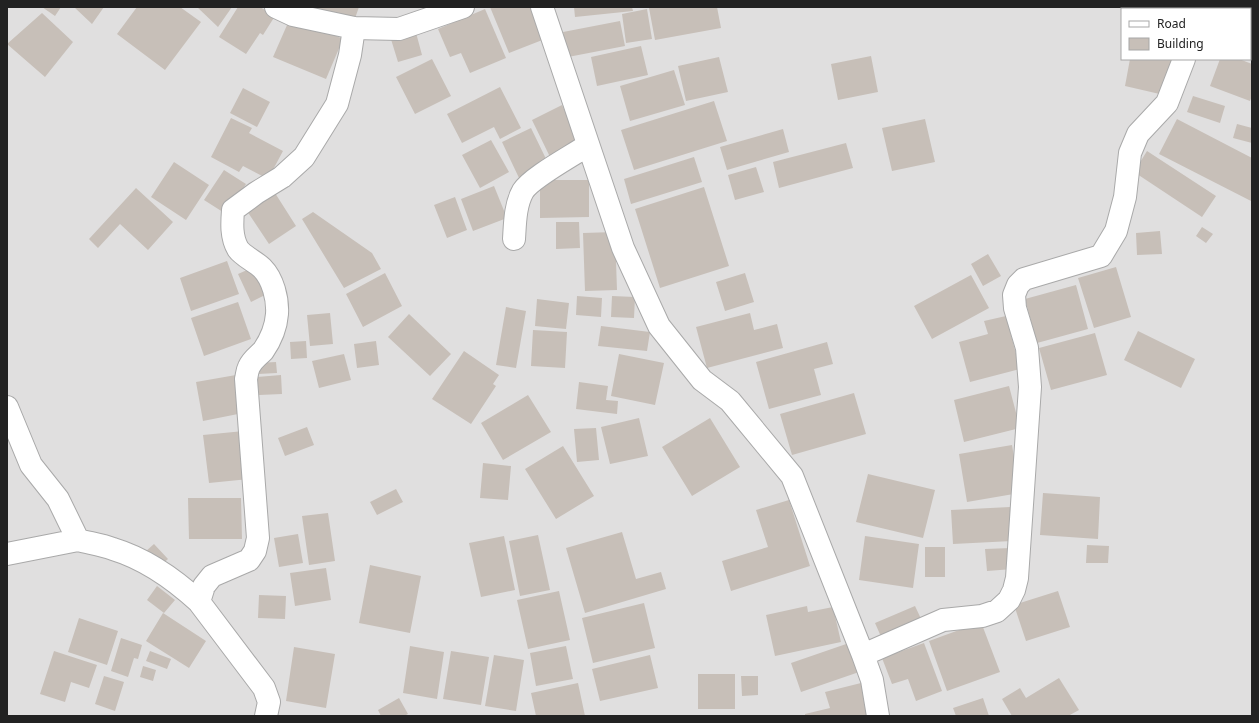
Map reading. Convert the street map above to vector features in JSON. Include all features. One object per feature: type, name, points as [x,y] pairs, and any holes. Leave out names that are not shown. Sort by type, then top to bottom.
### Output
[{"type":"street","points":[[276,7],[293,14],[354,28],[399,29],[463,7]]},
{"type":"street","points":[[542,7],[623,248],[659,326],[702,380],[730,401],[792,476],[863,654],[872,680],[878,716]]},
{"type":"street","points":[[199,602],[204,586],[212,576],[249,560],[255,551],[258,538],[246,379],[249,367],[254,358],[262,351],[271,336],[278,312],[272,284],[263,269],[239,249],[231,227],[233,210],[256,193],[282,177],[304,156],[337,104],[350,55],[354,28]]},
{"type":"street","points":[[863,654],[943,620],[982,616],[997,611],[1009,600],[1014,590],[1017,578],[1030,387],[1027,348],[1014,295],[1018,285],[1024,279],[1101,256],[1116,231],[1125,198],[1130,153],[1138,134],[1168,103],[1184,60]]},
{"type":"street","points":[[514,239],[518,203],[523,192],[531,182],[588,145]]},
{"type":"street","points":[[7,407],[31,465],[58,499],[78,540]]},
{"type":"street","points":[[7,554],[78,540],[114,549],[152,566],[182,586],[199,602],[264,688],[269,702],[266,716]]},
{"type":"shaded area","points":[[7,7],[1252,7],[1252,716],[7,716]]},
{"type":"building","points":[[42,7],[61,7],[55,16]]},
{"type":"building","points":[[74,7],[104,7],[92,24]]},
{"type":"building","points":[[137,7],[180,7],[201,22],[165,70],[117,34]]},
{"type":"building","points":[[197,7],[232,7],[218,27]]},
{"type":"building","points":[[238,7],[260,7],[275,16],[263,35],[260,33],[246,54],[219,37]]},
{"type":"building","points":[[302,7],[359,7],[353,24]]},
{"type":"building","points":[[490,7],[538,7],[550,37],[509,53]]},
{"type":"building","points":[[574,7],[632,7],[633,11],[575,17]]},
{"type":"building","points":[[717,7],[721,28],[655,40],[649,8]]},
{"type":"building","points":[[1138,7],[1178,7],[1178,8]]},
{"type":"building","points":[[485,9],[506,58],[470,73],[461,53],[450,57],[438,29]]},
{"type":"building","points":[[647,9],[652,39],[626,43],[622,14]]},
{"type":"building","points":[[42,13],[73,42],[45,77],[7,44]]},
{"type":"building","points":[[291,16],[343,39],[326,79],[273,57]]},
{"type":"building","points":[[620,21],[625,46],[568,57],[563,32]]},
{"type":"building","points":[[415,29],[422,55],[398,62],[390,36]]},
{"type":"building","points":[[641,46],[648,75],[597,86],[591,57]]},
{"type":"building","points":[[871,56],[878,92],[838,100],[831,64]]},
{"type":"building","points":[[719,57],[728,92],[686,101],[678,66]]},
{"type":"building","points":[[432,59],[451,96],[415,114],[396,77]]},
{"type":"building","points":[[1130,60],[1172,60],[1164,95],[1125,86]]},
{"type":"building","points":[[1220,60],[1242,60],[1252,64],[1252,96],[1250,101],[1210,86]]},
{"type":"building","points":[[674,70],[685,105],[630,121],[620,86]]},
{"type":"building","points":[[500,87],[521,128],[500,139],[494,127],[462,143],[447,114]]},
{"type":"building","points":[[243,88],[270,102],[257,127],[230,113]]},
{"type":"building","points":[[1193,96],[1225,106],[1220,123],[1187,112]]},
{"type":"building","points":[[714,101],[727,141],[634,170],[621,130]]},
{"type":"building","points":[[562,105],[581,145],[551,159],[532,120]]},
{"type":"building","points":[[231,118],[252,128],[249,133],[283,151],[268,179],[243,166],[239,172],[211,157]]},
{"type":"building","points":[[925,119],[935,162],[892,171],[882,128]]},
{"type":"building","points":[[1177,119],[1252,158],[1251,201],[1159,154]]},
{"type":"building","points":[[1237,124],[1252,128],[1252,143],[1233,138]]},
{"type":"building","points":[[531,128],[549,165],[520,180],[502,142]]},
{"type":"building","points":[[783,129],[789,152],[727,170],[720,147]]},
{"type":"building","points":[[491,140],[509,172],[480,188],[462,155]]},
{"type":"building","points":[[846,143],[853,168],[779,188],[773,162]]},
{"type":"building","points":[[1147,151],[1216,196],[1202,217],[1134,172]]},
{"type":"building","points":[[694,157],[702,182],[631,204],[624,179]]},
{"type":"building","points":[[174,162],[209,185],[186,220],[151,197]]},
{"type":"building","points":[[756,167],[764,192],[735,200],[728,175]]},
{"type":"building","points":[[224,170],[246,184],[226,214],[204,200]]},
{"type":"building","points":[[540,180],[589,180],[589,217],[540,218]]},
{"type":"building","points":[[494,186],[507,218],[473,231],[461,199]]},
{"type":"building","points":[[704,187],[729,266],[660,288],[635,209]]},
{"type":"building","points":[[136,188],[173,222],[148,250],[120,224],[98,248],[89,239]]},
{"type":"building","points":[[275,193],[296,226],[269,244],[247,211]]},
{"type":"building","points":[[455,197],[467,230],[447,238],[434,205]]},
{"type":"building","points":[[313,212],[372,253],[381,269],[344,288],[302,219]]},
{"type":"building","points":[[556,222],[579,222],[580,248],[556,249]]},
{"type":"building","points":[[1202,227],[1213,234],[1206,243],[1196,236]]},
{"type":"building","points":[[1160,231],[1162,254],[1137,255],[1136,233]]},
{"type":"building","points":[[615,232],[617,290],[585,291],[583,233]]},
{"type":"building","points":[[988,254],[1001,276],[983,286],[971,264]]},
{"type":"building","points":[[227,261],[239,294],[191,311],[180,278]]},
{"type":"building","points":[[254,267],[267,294],[251,302],[238,274]]},
{"type":"building","points":[[1116,267],[1131,317],[1094,328],[1078,278]]},
{"type":"building","points":[[385,273],[402,306],[363,327],[346,294]]},
{"type":"building","points":[[745,273],[754,302],[725,311],[716,282]]},
{"type":"building","points":[[971,275],[989,308],[932,339],[914,306]]},
{"type":"building","points":[[1076,285],[1088,329],[1037,343],[1025,299]]},
{"type":"building","points":[[577,296],[602,298],[601,317],[576,315]]},
{"type":"building","points":[[612,296],[635,297],[634,318],[611,317]]},
{"type":"building","points":[[537,299],[569,303],[566,329],[535,326]]},
{"type":"building","points":[[238,302],[251,339],[204,356],[191,318]]},
{"type":"building","points":[[506,307],[526,311],[516,368],[496,365]]},
{"type":"building","points":[[330,313],[333,344],[310,346],[307,315]]},
{"type":"building","points":[[750,313],[754,330],[777,324],[783,348],[707,368],[696,327]]},
{"type":"building","points":[[409,314],[451,354],[430,376],[388,337]]},
{"type":"building","points":[[1006,316],[1020,369],[970,382],[959,342],[988,334],[984,321]]},
{"type":"building","points":[[601,326],[650,332],[647,351],[598,346]]},
{"type":"building","points":[[533,330],[567,332],[565,368],[531,366]]},
{"type":"building","points":[[1138,331],[1195,359],[1181,388],[1124,360]]},
{"type":"building","points":[[1095,333],[1107,375],[1051,390],[1039,348]]},
{"type":"building","points":[[306,341],[307,358],[291,359],[290,342]]},
{"type":"building","points":[[376,341],[379,365],[357,368],[354,344]]},
{"type":"building","points":[[827,342],[833,364],[814,369],[821,395],[769,409],[756,362]]},
{"type":"building","points":[[464,351],[499,375],[493,384],[496,386],[471,424],[432,399]]},
{"type":"building","points":[[344,354],[351,380],[319,388],[312,361]]},
{"type":"building","points":[[619,354],[664,363],[655,405],[611,396]]},
{"type":"building","points":[[276,362],[277,373],[258,374],[257,363]]},
{"type":"building","points":[[236,375],[243,413],[203,421],[196,382]]},
{"type":"building","points":[[281,375],[282,394],[259,395],[257,377]]},
{"type":"building","points":[[579,382],[608,386],[606,400],[618,401],[617,414],[576,409]]},
{"type":"building","points":[[1009,386],[1020,428],[964,442],[954,400]]},
{"type":"building","points":[[854,393],[866,434],[792,455],[780,414]]},
{"type":"building","points":[[528,395],[551,432],[503,460],[481,423]]},
{"type":"building","points":[[639,418],[648,456],[610,464],[601,427]]},
{"type":"building","points":[[710,418],[740,467],[692,496],[662,447]]},
{"type":"building","points":[[307,427],[314,445],[285,456],[278,438]]},
{"type":"building","points":[[596,428],[599,460],[577,462],[574,429]]},
{"type":"building","points":[[244,431],[249,479],[209,483],[203,435]]},
{"type":"building","points":[[1012,445],[1020,493],[967,502],[959,454]]},
{"type":"building","points":[[563,446],[594,496],[556,519],[525,469]]},
{"type":"building","points":[[483,463],[511,466],[508,500],[480,498]]},
{"type":"building","points":[[868,474],[935,490],[923,538],[856,522]]},
{"type":"building","points":[[396,489],[403,502],[377,515],[370,502]]},
{"type":"building","points":[[1043,493],[1100,497],[1098,539],[1040,535]]},
{"type":"building","points":[[188,498],[241,498],[242,539],[189,539]]},
{"type":"building","points":[[789,500],[810,566],[731,591],[722,561],[768,547],[756,510]]},
{"type":"building","points":[[1010,507],[1012,541],[953,544],[951,510]]},
{"type":"building","points":[[328,513],[335,561],[309,565],[302,516]]},
{"type":"building","points":[[622,532],[636,579],[661,572],[666,589],[585,613],[566,548]]},
{"type":"building","points":[[298,534],[303,563],[279,567],[274,538]]},
{"type":"building","points":[[538,535],[550,590],[520,596],[509,541]]},
{"type":"building","points":[[504,536],[515,590],[481,597],[469,543]]},
{"type":"building","points":[[865,536],[919,544],[913,588],[859,580]]},
{"type":"building","points":[[154,544],[168,559],[159,567],[145,552]]},
{"type":"building","points":[[1087,545],[1109,546],[1108,563],[1086,563]]},
{"type":"building","points":[[925,547],[945,547],[945,577],[925,577]]},
{"type":"building","points":[[1011,548],[1013,569],[987,571],[985,549]]},
{"type":"building","points":[[370,565],[421,576],[410,633],[359,623]]},
{"type":"building","points":[[326,568],[331,600],[295,606],[290,573]]},
{"type":"building","points":[[157,586],[175,600],[164,613],[147,600]]},
{"type":"building","points":[[559,591],[570,640],[528,649],[517,600]]},
{"type":"building","points":[[1058,591],[1070,627],[1026,641],[1014,605]]},
{"type":"building","points":[[259,595],[286,596],[285,619],[258,618]]},
{"type":"building","points":[[644,603],[655,648],[593,663],[582,618]]},
{"type":"building","points":[[807,606],[808,612],[833,607],[841,642],[775,656],[766,615]]},
{"type":"building","points":[[915,606],[923,623],[883,641],[875,623]]},
{"type":"building","points":[[163,613],[206,641],[189,668],[146,641]]},
{"type":"building","points":[[79,618],[118,631],[107,665],[68,652]]},
{"type":"building","points":[[981,622],[1000,672],[947,691],[929,641]]},
{"type":"building","points":[[121,638],[142,645],[138,659],[134,658],[128,677],[111,671]]},
{"type":"building","points":[[852,642],[862,671],[801,692],[791,663]]},
{"type":"building","points":[[924,643],[942,691],[916,701],[908,679],[892,684],[882,658]]},
{"type":"building","points":[[410,646],[444,652],[437,699],[403,693]]},
{"type":"building","points":[[566,646],[573,679],[536,686],[530,653]]},
{"type":"building","points":[[294,647],[335,654],[326,708],[286,701]]},
{"type":"building","points":[[54,651],[97,665],[89,688],[71,682],[65,702],[40,694]]},
{"type":"building","points":[[150,651],[171,659],[167,669],[146,661]]},
{"type":"building","points":[[451,651],[489,657],[481,705],[443,699]]},
{"type":"building","points":[[494,655],[524,660],[516,711],[485,706]]},
{"type":"building","points":[[650,655],[658,688],[600,701],[592,669]]},
{"type":"building","points":[[143,666],[156,670],[153,681],[140,677]]},
{"type":"building","points":[[698,674],[735,674],[735,709],[698,709]]},
{"type":"building","points":[[104,676],[124,682],[115,711],[95,704]]},
{"type":"building","points":[[741,676],[758,676],[758,695],[742,696]]},
{"type":"building","points":[[1059,678],[1079,710],[1068,716],[1012,716],[1002,699],[1020,688],[1026,698]]},
{"type":"building","points":[[578,683],[585,716],[536,716],[531,693]]},
{"type":"building","points":[[861,683],[869,716],[805,716],[805,714],[830,708],[825,692]]},
{"type":"building","points":[[399,698],[408,714],[404,716],[381,716],[378,710]]},
{"type":"building","points":[[983,698],[989,716],[956,716],[953,708]]}]
